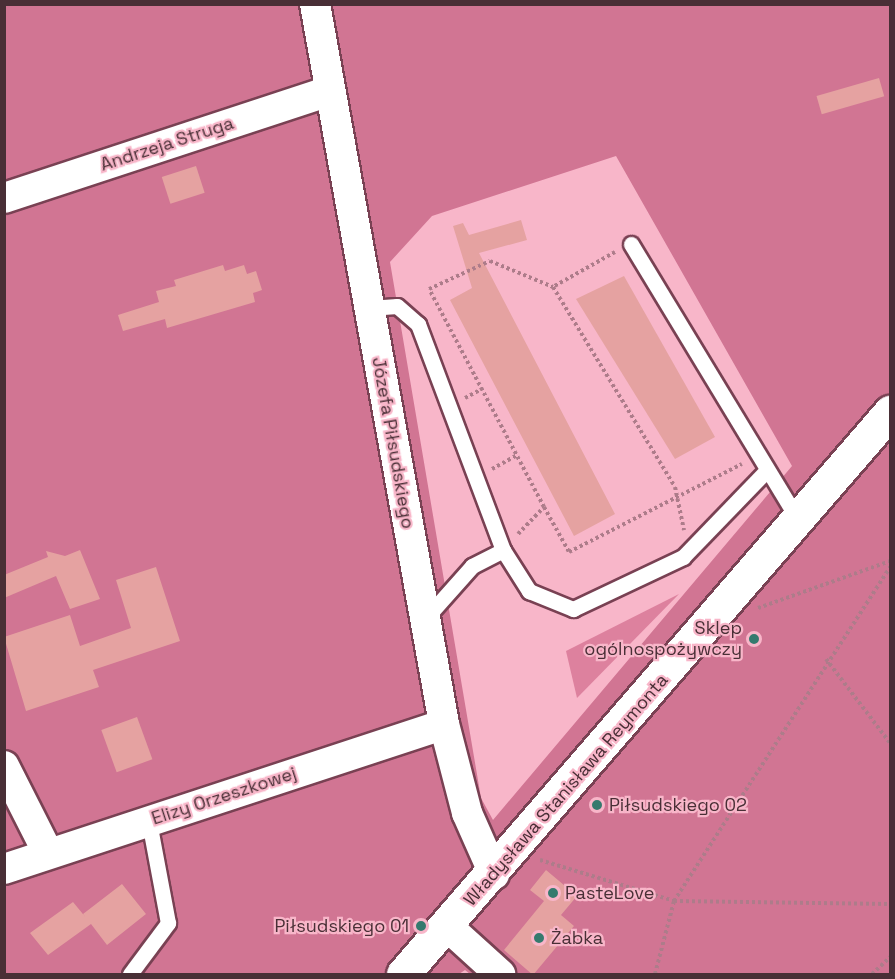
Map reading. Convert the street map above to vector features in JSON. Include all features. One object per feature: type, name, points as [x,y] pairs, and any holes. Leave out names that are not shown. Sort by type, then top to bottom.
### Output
[{"type":"street","name":"Józefa Piłsudskiego","points":[[315,4],[444,724],[466,813],[494,874]]},
{"type":"street","name":"Andrzeja Struga","points":[[4,198],[330,91]]},
{"type":"street","name":"Władysława Stanisława Reymonta","points":[[403,975],[494,874],[891,412]]},
{"type":"street","name":"Elizy Orzeszkowej","points":[[4,868],[444,724]]},
{"type":"street","points":[[4,766],[48,853]]},
{"type":"street","points":[[447,926],[500,975]]},
{"type":"lane","points":[[631,244],[766,471],[798,520]]},
{"type":"lane","points":[[369,308],[397,306],[418,324],[503,550],[529,591],[573,609],[688,551],[766,471]]},
{"type":"lane","points":[[425,619],[472,566],[503,550]]},
{"type":"lane","points":[[130,975],[168,923],[149,820]]},
{"type":"path","points":[[553,287],[631,244]]},
{"type":"path","points":[[688,551],[678,498],[553,287],[490,261],[429,289],[569,552],[678,498],[757,456]]},
{"type":"path","points":[[475,477],[517,455]]},
{"type":"path","points":[[503,550],[544,507]]},
{"type":"path","points":[[750,608],[891,561]]},
{"type":"path","points":[[655,975],[674,901],[826,659],[891,567]]},
{"type":"path","points":[[826,659],[891,743]]},
{"type":"path","points":[[532,858],[674,901],[891,904]]},
{"type":"path","points":[[872,975],[891,957]]},
{"type":"shaded area","points":[[5,5],[890,5],[890,974],[470,974],[465,970],[459,974],[5,974]],"holes":[[[616,156],[792,466],[493,820],[481,798],[390,262],[432,216]]]},
{"type":"shaded area","points":[[679,594],[577,698],[566,651]]},
{"type":"building","points":[[879,78],[884,96],[822,114],[817,96]]},
{"type":"building","points":[[196,166],[205,193],[170,204],[162,177]]},
{"type":"building","points":[[521,220],[527,240],[479,253],[615,514],[574,536],[450,300],[472,288],[453,226],[463,223],[469,235]]},
{"type":"building","points":[[223,265],[225,271],[244,265],[247,274],[256,271],[262,290],[253,293],[255,302],[167,328],[165,319],[123,331],[118,315],[159,302],[156,291],[176,286],[174,280]]},
{"type":"building","points":[[624,276],[715,437],[675,459],[576,299]]},
{"type":"building","points":[[80,550],[100,599],[70,609],[56,576],[4,598],[4,575],[48,557],[46,551],[65,556]]},
{"type":"building","points":[[156,567],[180,641],[93,670],[99,687],[26,711],[4,637],[70,615],[80,646],[131,628],[116,580]]},
{"type":"building","points":[[137,717],[152,759],[117,772],[101,730]]},
{"type":"building","points":[[546,870],[577,896],[561,915],[574,926],[533,975],[504,950],[544,901],[530,890]]},
{"type":"building","points":[[122,884],[146,914],[107,945],[91,924],[48,955],[30,933],[73,902],[87,919],[83,914]]},
{"type":"place","name":"Sklep ogólnospożywczy","points":[[754,639]]},
{"type":"place","name":"Piłsudskiego 02","points":[[597,805]]},
{"type":"place","name":"PasteLove","points":[[553,893]]},
{"type":"place","name":"Piłsudskiego 01","points":[[421,926]]},
{"type":"place","name":"Żabka","points":[[539,938]]}]
